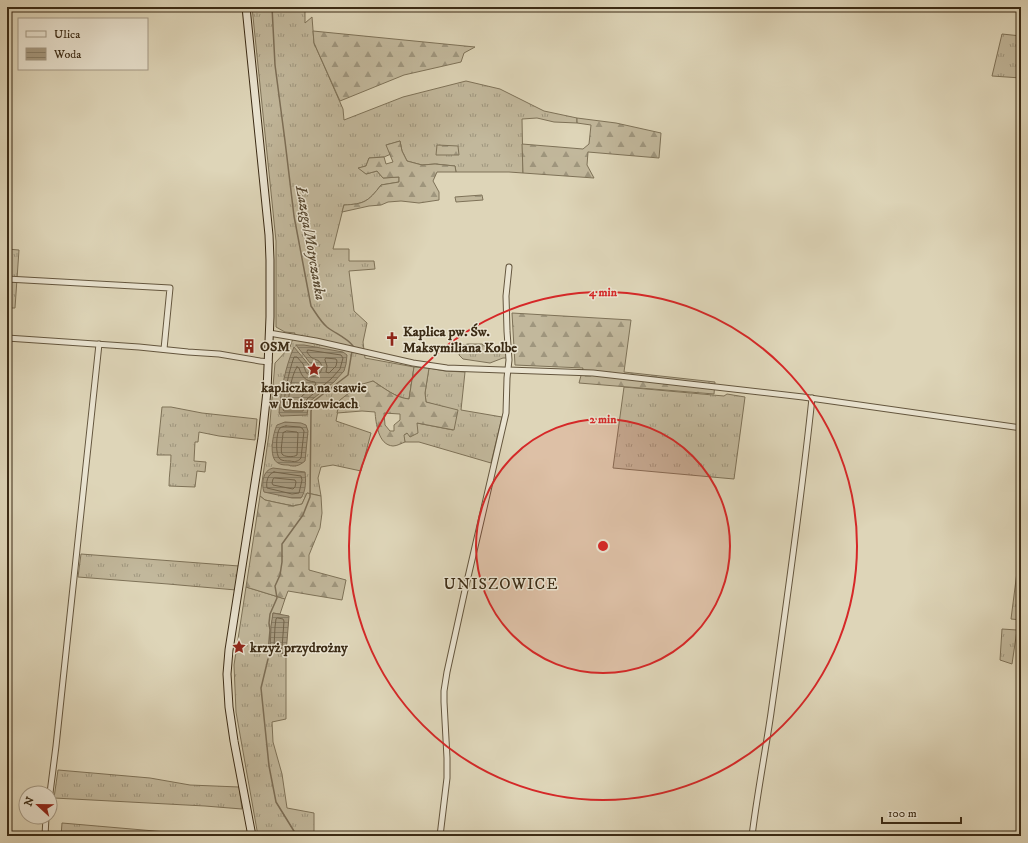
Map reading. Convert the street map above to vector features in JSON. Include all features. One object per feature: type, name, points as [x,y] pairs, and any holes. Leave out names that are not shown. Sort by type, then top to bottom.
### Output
[{"type":"street","points":[[246,7],[269,235],[270,333],[267,391],[262,438],[229,650],[227,674],[232,728],[252,836]]},
{"type":"street","points":[[440,836],[447,778],[444,691],[460,611],[506,413],[509,360],[506,296],[509,267]]},
{"type":"street","points":[[7,279],[170,288],[164,349]]},
{"type":"street","points":[[270,333],[299,337],[384,357],[447,368],[593,373],[812,398],[1021,428]]},
{"type":"street","points":[[7,338],[219,354],[260,362],[268,362]]},
{"type":"street","points":[[51,785],[99,344]]},
{"type":"street","points":[[752,836],[771,714],[805,464],[812,398]]},
{"type":"street","points":[[45,836],[46,825]]},
{"type":"green space","points":[[252,7],[305,7],[305,23],[312,17],[314,43],[343,109],[344,120],[403,97],[466,81],[500,89],[544,111],[577,118],[577,123],[554,122],[537,118],[522,119],[523,173],[456,172],[455,166],[435,164],[422,165],[407,161],[402,151],[400,141],[387,145],[391,154],[384,157],[369,158],[366,166],[359,168],[366,174],[377,171],[383,178],[399,177],[399,182],[381,185],[369,199],[361,203],[344,205],[333,249],[349,249],[349,261],[374,261],[375,269],[349,271],[354,311],[367,323],[363,342],[365,358],[414,367],[409,399],[395,395],[373,381],[340,400],[336,421],[371,433],[361,471],[333,465],[321,467],[318,478],[321,496],[307,493],[302,504],[293,506],[265,500],[260,496],[269,434],[275,363],[290,347],[295,333],[285,332],[276,327],[276,241]]},
{"type":"green space","points":[[313,31],[475,47],[464,53],[461,62],[404,75],[340,101],[314,43]]},
{"type":"green space","points":[[1002,34],[1021,36],[1021,78],[992,76]]},
{"type":"green space","points":[[577,118],[616,123],[661,133],[659,158],[588,152],[587,165],[594,178],[523,173],[522,144],[583,149],[589,144],[591,125],[577,123]]},
{"type":"green space","points":[[400,141],[402,151],[407,161],[422,165],[435,164],[455,166],[456,172],[437,172],[433,181],[439,192],[439,200],[419,203],[401,201],[388,202],[381,205],[342,212],[344,205],[361,203],[369,199],[381,185],[399,182],[399,177],[383,178],[377,171],[366,174],[358,168],[366,166],[369,158],[384,157],[386,164],[393,162],[386,145]]},
{"type":"green space","points":[[437,145],[458,146],[459,155],[436,155]]},
{"type":"green space","points":[[482,195],[483,200],[456,202],[455,197]]},
{"type":"green space","points":[[7,249],[19,250],[15,308],[7,308]]},
{"type":"green space","points":[[512,313],[631,320],[624,372],[715,382],[714,394],[579,383],[583,368],[515,365]]},
{"type":"green space","points":[[482,344],[486,347],[507,350],[507,358],[490,363],[463,359],[459,355],[460,351],[462,351],[463,345]]},
{"type":"green space","points":[[414,367],[429,368],[425,393],[426,402],[458,410],[454,430],[417,423],[418,433],[410,437],[407,433],[404,435],[405,442],[393,446],[388,445],[381,438],[377,427],[375,412],[362,411],[337,413],[340,400],[359,385],[373,381],[395,395],[409,399]],"holes":[[[384,413],[400,414],[400,420],[394,425],[394,431],[390,431],[385,425]]]},
{"type":"green space","points":[[429,368],[445,371],[465,372],[461,410],[502,417],[491,463],[419,442],[405,442],[403,435],[408,433],[417,423],[453,430],[439,406],[426,402],[425,393]]},
{"type":"green space","points":[[624,387],[724,396],[727,394],[745,397],[734,479],[613,468]]},
{"type":"green space","points":[[162,407],[257,419],[255,440],[199,432],[198,442],[195,442],[194,461],[206,462],[205,472],[197,471],[195,487],[169,486],[171,455],[157,455]]},
{"type":"green space","points":[[307,493],[321,496],[322,513],[320,528],[309,555],[309,570],[346,580],[342,600],[288,591],[285,599],[246,587],[260,496],[265,500],[293,506],[302,504]]},
{"type":"green space","points":[[81,554],[239,566],[236,590],[78,577]]},
{"type":"green space","points":[[1018,564],[1021,564],[1021,620],[1011,619]]},
{"type":"green space","points":[[246,587],[285,599],[280,614],[273,613],[270,652],[286,654],[286,719],[272,722],[273,742],[282,774],[287,808],[314,813],[314,836],[258,836],[236,712],[234,665]]},
{"type":"green space","points":[[1002,629],[1017,630],[1012,664],[1000,660]]},
{"type":"green space","points":[[58,770],[150,778],[190,785],[239,787],[242,809],[58,798],[58,785],[56,785]]},
{"type":"green space","points":[[62,823],[201,835],[201,836],[61,836]]},
{"type":"water","points":[[296,345],[343,352],[347,355],[346,364],[344,371],[334,382],[309,402],[307,415],[281,416],[279,413],[282,388],[288,363],[294,347],[309,365],[310,372],[315,372],[318,369],[317,365],[310,363]]},
{"type":"water","points":[[285,422],[301,423],[306,425],[308,431],[305,461],[297,466],[279,464],[273,456],[272,445],[275,429],[277,425]]},
{"type":"water","points":[[273,468],[305,472],[305,486],[301,498],[292,498],[264,492],[263,485],[265,474]]},
{"type":"water","points":[[273,613],[289,616],[286,654],[270,652]]},
{"type":"waterway","name":"Łazęga/Motyczanka","points":[[272,7],[275,65],[294,216],[311,306],[325,325],[347,340],[353,347]]},
{"type":"waterway","name":"Łazęga/Motyczanka","points":[[268,653],[270,614],[277,598],[275,586],[280,575],[282,544],[303,515],[310,497],[311,411],[314,401],[348,375],[352,351]]},
{"type":"waterway","name":"Łazęga/Motyczanka","points":[[268,659],[261,688],[269,766],[276,802],[297,836]]},
{"type":"place","name":"Kaplica pw. Św. Maksymiliana Kolbe","points":[[392,339]]},
{"type":"place","name":"OSM","points":[[249,346]]},
{"type":"place","name":"kapliczka na stawie w Uniszowicach","points":[[314,369]]},
{"type":"place","name":"krzyż przydrożny","points":[[239,647]]},
{"type":"district","name":"UNISZOWICE","points":[[501,583]]}]
